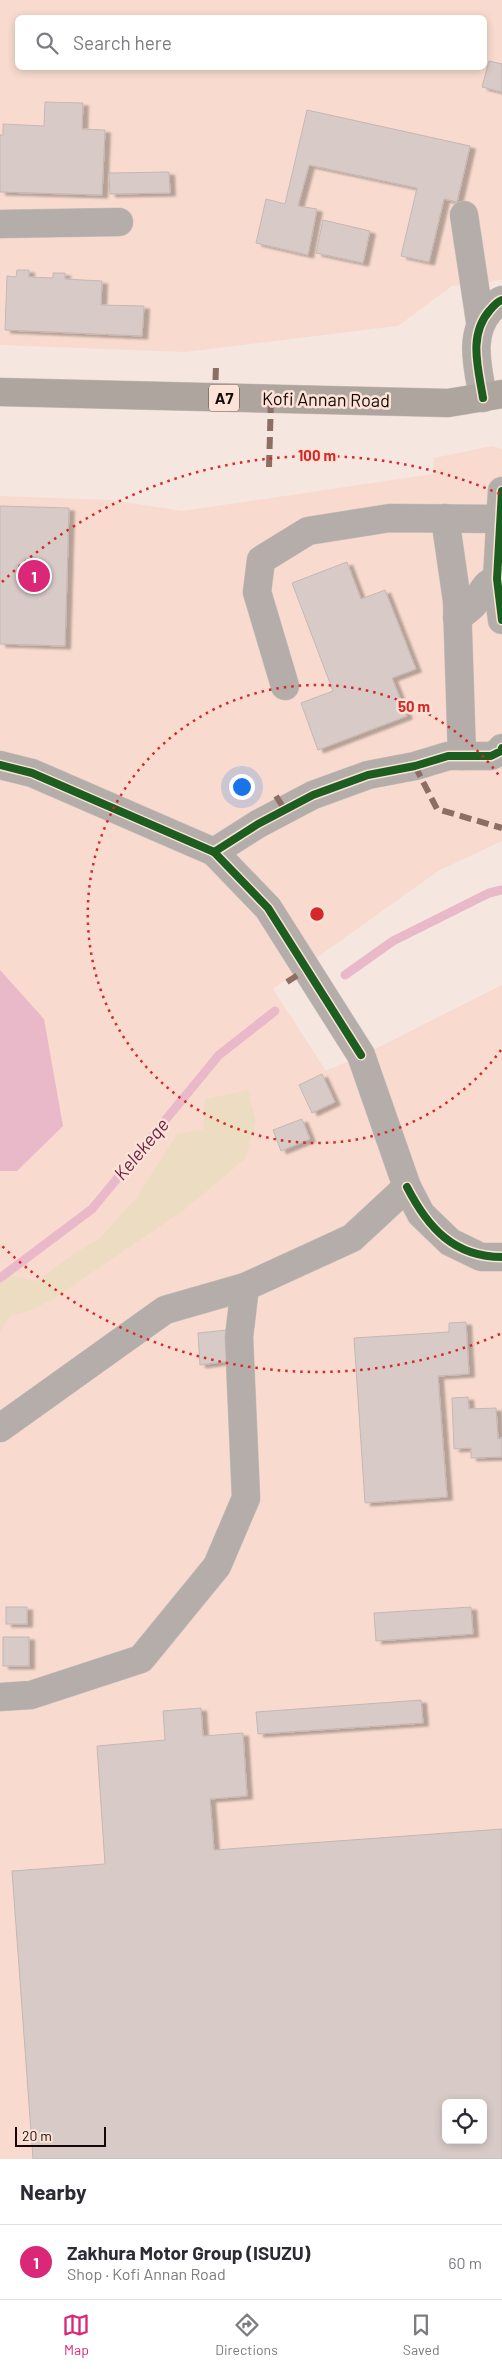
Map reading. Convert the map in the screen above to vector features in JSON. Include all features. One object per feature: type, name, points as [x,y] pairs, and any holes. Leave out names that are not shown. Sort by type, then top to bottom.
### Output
[{"type":"main road","name":"Kofi Annan Road","points":[[0,392],[448,403],[492,396]]},
{"type":"street","points":[[464,215],[480,321],[475,352],[492,396]]},
{"type":"street","points":[[0,224],[119,222]]},
{"type":"street","points":[[480,321],[497,302],[502,300]]},
{"type":"street","points":[[285,686],[257,592],[260,560],[308,531],[390,518],[444,518],[501,499],[500,579],[502,620]]},
{"type":"street","points":[[444,518],[457,618],[462,756]]},
{"type":"street","points":[[457,618],[474,604],[483,587],[500,579]]},
{"type":"street","points":[[214,852],[258,824],[312,796],[368,775],[415,766],[448,756],[491,756],[502,750]]},
{"type":"street","points":[[0,764],[32,773],[214,852],[268,908],[360,1055],[407,1187],[421,1214],[450,1242],[481,1257],[502,1258]]},
{"type":"street","points":[[0,1428],[165,1310],[245,1287],[352,1238],[407,1187]]},
{"type":"street","points":[[0,1697],[31,1695],[141,1659],[217,1566],[246,1498],[239,1337],[245,1287]]},
{"type":"shaded area","points":[[0,0],[502,0],[502,280],[452,286],[398,326],[185,352],[0,345]]},
{"type":"shaded area","points":[[492,446],[502,449],[502,841],[438,871],[273,989],[326,1071],[377,1048],[502,985],[502,2159],[0,2159],[0,496],[111,500],[182,511],[433,474],[434,458]]},
{"type":"shaded area","points":[[0,970],[44,1019],[63,1126],[17,1171],[0,1171]]},
{"type":"shaded area","points":[[248,1090],[256,1121],[245,1159],[184,1210],[53,1299],[32,1310],[10,1316],[0,1332],[0,1274],[37,1281],[66,1259],[101,1237],[136,1198],[177,1134],[203,1129],[205,1099]]},
{"type":"building","points":[[489,61],[502,64],[502,92],[482,87]]},
{"type":"building","points":[[45,102],[83,103],[82,129],[105,130],[102,195],[0,192],[0,135],[3,135],[3,124],[44,126]]},
{"type":"building","points":[[307,110],[470,146],[457,202],[444,199],[429,262],[401,256],[417,188],[309,165],[298,206],[317,209],[308,255],[256,243],[266,199],[285,204]]},
{"type":"building","points":[[169,172],[170,193],[110,194],[109,173]]},
{"type":"building","points":[[323,220],[370,231],[363,263],[316,253]]},
{"type":"building","points":[[17,270],[29,270],[29,277],[53,278],[53,273],[65,273],[65,279],[102,281],[101,305],[144,306],[142,336],[5,330],[7,276],[16,277]]},
{"type":"building","points":[[0,506],[69,508],[65,646],[0,644]]},
{"type":"building","points":[[347,562],[361,599],[385,590],[416,669],[392,678],[407,716],[318,750],[301,703],[333,691],[292,583]]},
{"type":"building","points":[[322,1074],[335,1102],[312,1113],[299,1085]]},
{"type":"building","points":[[302,1119],[310,1139],[281,1151],[273,1130]]},
{"type":"building","points":[[466,1322],[469,1374],[438,1376],[447,1497],[365,1503],[354,1338],[449,1332],[449,1323]]},
{"type":"building","points":[[227,1330],[229,1361],[200,1365],[198,1333]]},
{"type":"building","points":[[468,1397],[469,1409],[496,1408],[498,1439],[502,1438],[502,1457],[471,1458],[471,1448],[454,1449],[452,1398]]},
{"type":"building","points":[[6,1607],[27,1607],[27,1624],[6,1624]]},
{"type":"building","points":[[471,1607],[473,1634],[376,1641],[374,1613]]},
{"type":"building","points":[[3,1637],[29,1637],[29,1666],[3,1666]]},
{"type":"building","points":[[421,1700],[423,1723],[258,1734],[256,1712]]},
{"type":"building","points":[[201,1708],[203,1736],[243,1733],[247,1796],[210,1799],[214,1850],[502,1829],[502,2159],[33,2159],[12,1871],[105,1864],[97,1746],[165,1740],[163,1711]]},
{"type":"waterway","name":"Kelekeqe","points":[[345,975],[393,941],[489,893],[502,890]]},
{"type":"waterway","name":"Kelekeqe","points":[[0,1278],[92,1209],[219,1055],[275,1011]]},
{"type":"marked path","points":[[215,398],[216,365]]},
{"type":"marked path","points":[[269,467],[271,399]]},
{"type":"marked path","points":[[415,766],[437,809],[502,828]]},
{"type":"marked path","points":[[276,796],[285,810]]},
{"type":"marked path","points":[[287,982],[307,969]]},
{"type":"cycle path","points":[[483,398],[476,352],[479,330],[490,310],[502,300]]},
{"type":"cycle path","points":[[502,491],[497,579],[502,620]]},
{"type":"cycle path","points":[[214,852],[258,824],[313,795],[368,775],[415,766],[448,756],[491,756],[501,751],[502,748]]},
{"type":"cycle path","points":[[0,765],[32,773],[214,852],[268,908],[361,1055]]},
{"type":"cycle path","points":[[407,1187],[424,1215],[444,1237],[456,1246],[485,1256],[502,1257]]},
{"type":"place","name":"Zakhura Motor Group (ISUZU)","points":[[34,576]]}]
